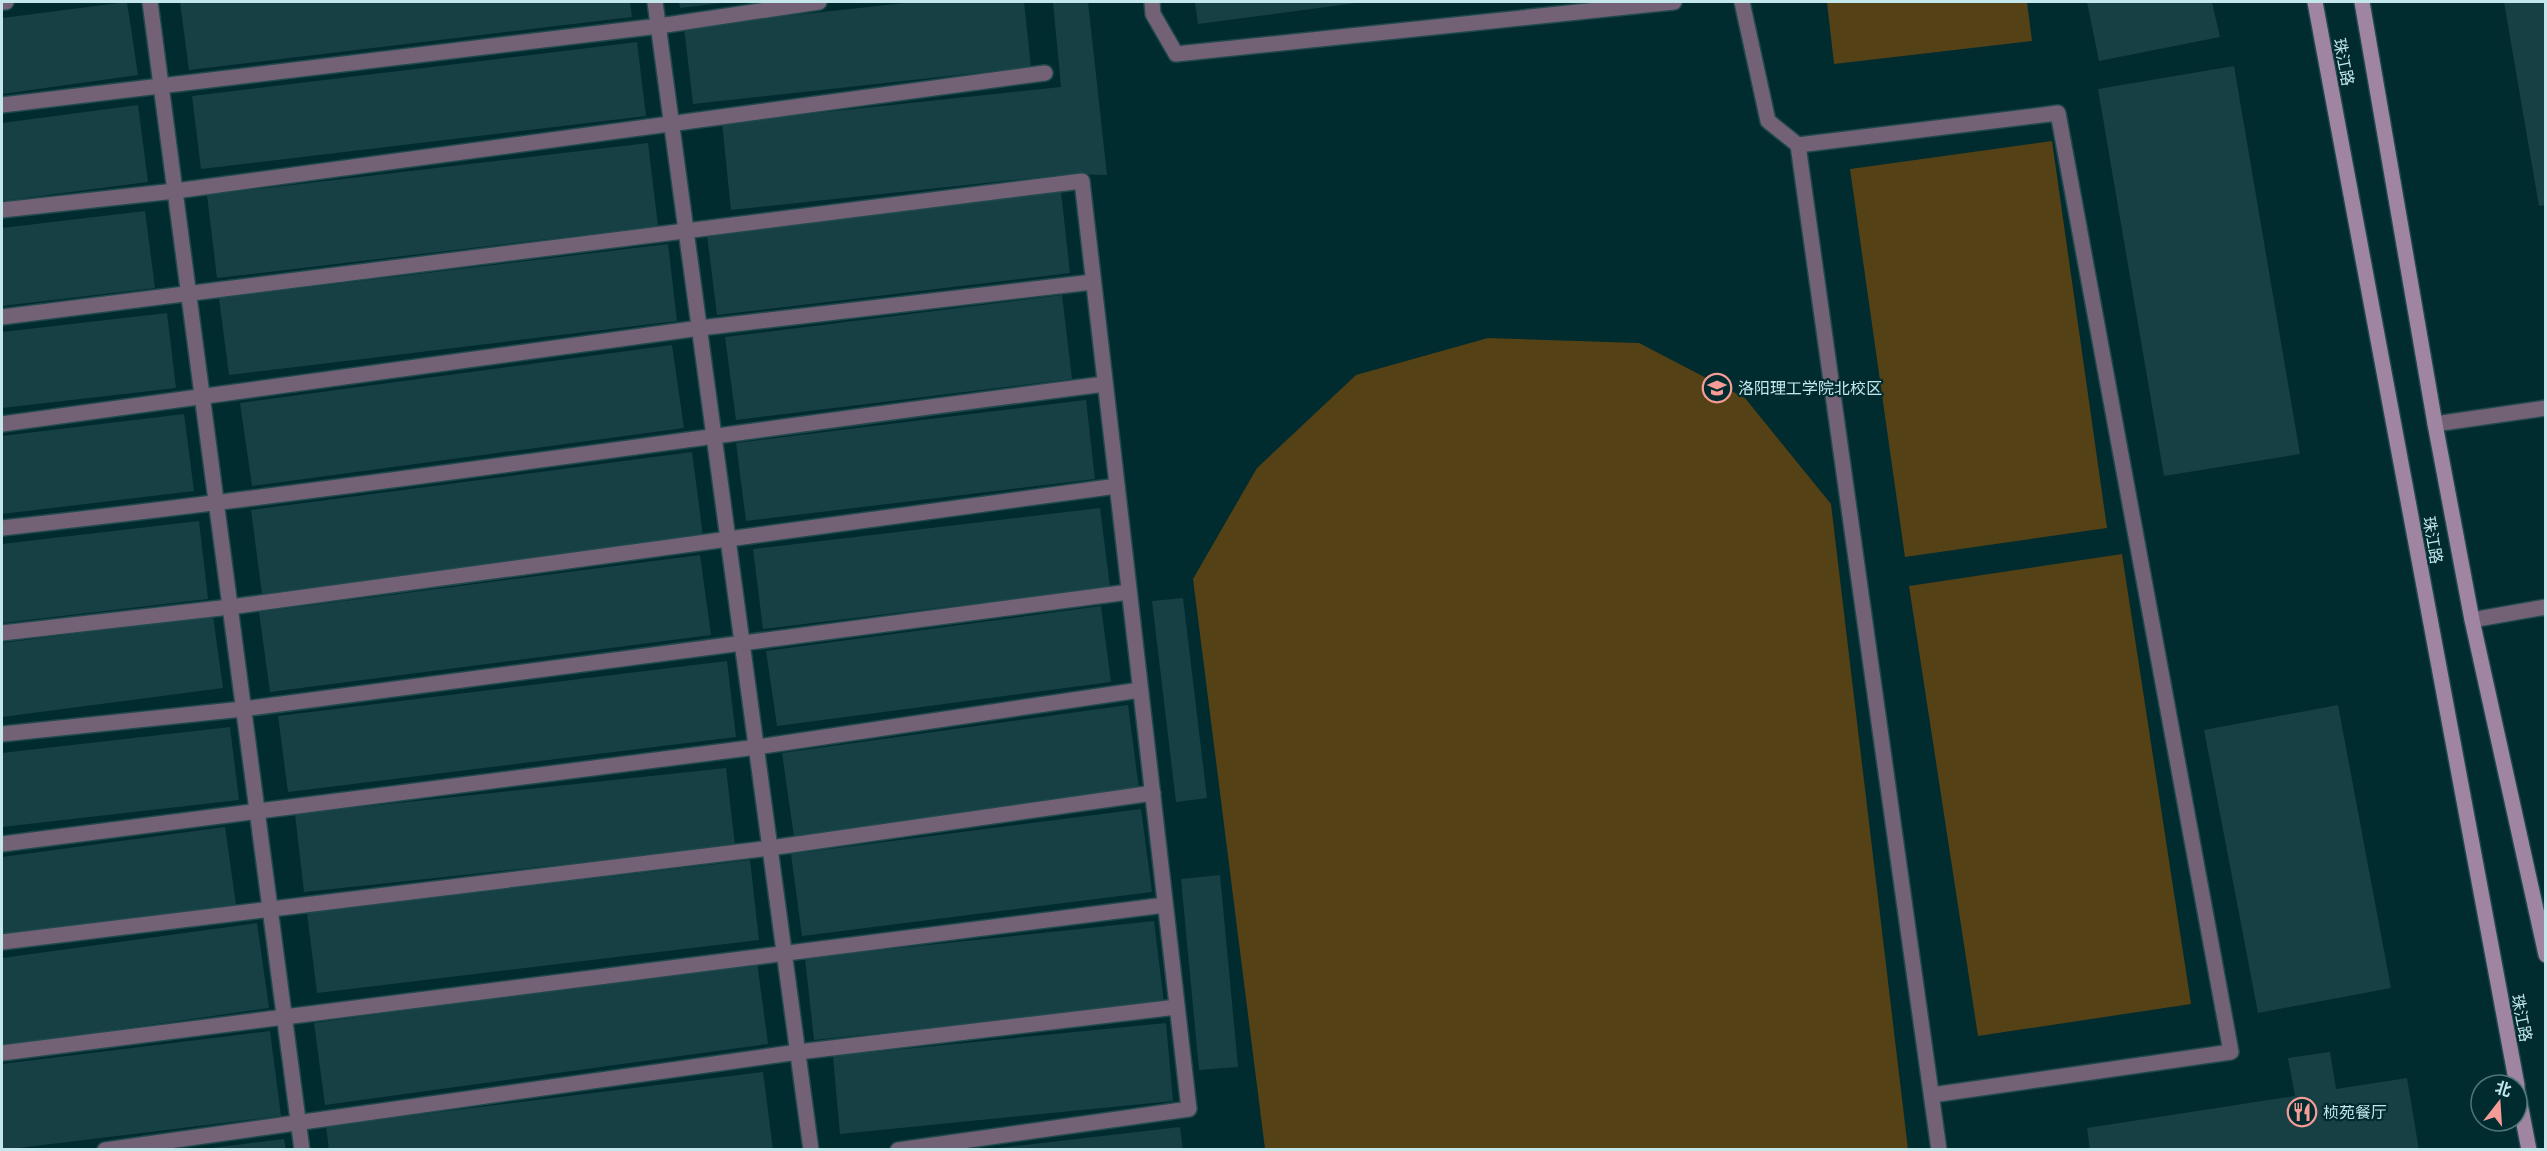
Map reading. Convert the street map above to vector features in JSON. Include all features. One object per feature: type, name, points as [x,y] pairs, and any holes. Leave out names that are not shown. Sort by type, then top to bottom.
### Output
[{"type":"main road","name":"珠江路","points":[[2315,2],[2515,1073]]},
{"type":"main road","name":"珠江路","points":[[2362,2],[2435,424],[2472,620],[2546,955]]},
{"type":"main road","name":"珠江路","points":[[2526,1133],[2529,1149]]},
{"type":"street","points":[[150,2],[302,1149]]},
{"type":"street","points":[[656,2],[811,1149]]},
{"type":"street","points":[[2,105],[659,26],[819,2]]},
{"type":"street","points":[[1152,2],[1153,14],[1176,54],[1674,2]]},
{"type":"street","points":[[1742,2],[1768,121],[1798,145],[1939,1149]]},
{"type":"street","points":[[2,210],[175,191],[1045,73]]},
{"type":"street","points":[[1798,145],[2058,113],[2230,1052],[1932,1095]]},
{"type":"street","points":[[2,317],[686,229],[1082,181],[1189,1109],[898,1149]]},
{"type":"street","points":[[2,424],[700,328],[1093,282]]},
{"type":"street","points":[[2,528],[216,504],[714,434],[1105,384]]},
{"type":"street","points":[[2435,424],[2546,408]]},
{"type":"street","points":[[2,633],[230,607],[1117,486]]},
{"type":"street","points":[[2,734],[243,709],[742,645],[1129,592]]},
{"type":"street","points":[[2472,620],[2546,607]]},
{"type":"street","points":[[2,844],[757,747],[1140,690]]},
{"type":"street","points":[[2,942],[770,848],[1152,793]]},
{"type":"street","points":[[2,1053],[1165,905]]},
{"type":"street","points":[[105,1149],[298,1124],[798,1052],[1177,1008]]},
{"type":"shaded area","points":[[1827,2],[2027,2],[2032,41],[1834,64]]},
{"type":"shaded area","points":[[2052,141],[2107,528],[1905,557],[1850,169]]},
{"type":"shaded area","points":[[1488,338],[1639,343],[1745,398],[1831,504],[1908,1149],[1265,1149],[1193,579],[1257,468],[1356,375]]},
{"type":"shaded area","points":[[2122,554],[2191,1004],[1978,1036],[1909,586]]},
{"type":"building","points":[[127,2],[138,75],[2,94],[2,18]]},
{"type":"building","points":[[180,2],[630,2],[632,17],[189,70]]},
{"type":"building","points":[[679,2],[721,2],[721,3],[680,8]]},
{"type":"building","points":[[915,2],[1024,2],[1031,67],[693,104],[684,27]]},
{"type":"building","points":[[1053,2],[1088,2],[1107,175],[1070,174],[731,210],[722,123],[1061,87]]},
{"type":"building","points":[[1195,2],[1355,2],[1356,3],[1198,24]]},
{"type":"building","points":[[2087,2],[2212,2],[2220,37],[2099,61]]},
{"type":"building","points":[[2504,2],[2546,2],[2546,205],[2539,206]]},
{"type":"building","points":[[637,42],[646,116],[201,169],[192,96]]},
{"type":"building","points":[[2234,66],[2300,454],[2164,476],[2098,89]]},
{"type":"building","points":[[138,105],[148,182],[2,201],[2,123]]},
{"type":"building","points":[[648,143],[658,226],[217,278],[207,195]]},
{"type":"building","points":[[1061,192],[1070,273],[717,315],[707,235]]},
{"type":"building","points":[[145,211],[155,288],[2,306],[2,228]]},
{"type":"building","points":[[668,244],[677,321],[229,375],[219,298]]},
{"type":"building","points":[[1062,295],[1072,379],[736,420],[725,337]]},
{"type":"building","points":[[167,313],[176,388],[2,408],[2,332]]},
{"type":"building","points":[[672,345],[684,428],[252,486],[240,403]]},
{"type":"building","points":[[1086,400],[1095,479],[746,521],[736,443]]},
{"type":"building","points":[[184,414],[194,491],[2,514],[2,436]]},
{"type":"building","points":[[692,452],[703,536],[262,594],[251,510]]},
{"type":"building","points":[[1100,508],[1110,587],[763,629],[753,549]]},
{"type":"building","points":[[199,521],[208,599],[2,623],[2,544]]},
{"type":"building","points":[[700,555],[711,635],[270,692],[259,612]]},
{"type":"building","points":[[1183,598],[1207,798],[1176,802],[1152,601]]},
{"type":"building","points":[[1101,606],[1111,682],[777,726],[766,651]]},
{"type":"building","points":[[213,616],[223,688],[2,717],[2,643]]},
{"type":"building","points":[[727,661],[736,737],[288,792],[278,716]]},
{"type":"building","points":[[1128,705],[1139,789],[794,837],[782,753]]},
{"type":"building","points":[[2338,705],[2391,988],[2258,1013],[2204,730]]},
{"type":"building","points":[[230,727],[239,800],[2,827],[2,753]]},
{"type":"building","points":[[726,768],[735,846],[304,892],[295,814]]},
{"type":"building","points":[[1141,809],[1152,892],[802,936],[791,854]]},
{"type":"building","points":[[225,827],[236,905],[2,937],[2,857]]},
{"type":"building","points":[[750,860],[759,940],[317,993],[307,913]]},
{"type":"building","points":[[1220,875],[1238,1067],[1199,1070],[1181,879]]},
{"type":"building","points":[[1154,921],[1164,1003],[814,1040],[805,958]]},
{"type":"building","points":[[257,923],[269,1008],[2,1046],[2,958]]},
{"type":"building","points":[[757,962],[768,1044],[325,1105],[314,1023]]},
{"type":"building","points":[[1166,1023],[1173,1101],[840,1134],[833,1056]]},
{"type":"building","points":[[270,1031],[281,1116],[2,1150],[2,1064]]},
{"type":"building","name":"桢苑餐厅","points":[[2330,1052],[2336,1089],[2407,1078],[2419,1150],[2090,1150],[2087,1128],[2295,1096],[2288,1058]]},
{"type":"building","points":[[763,1072],[773,1150],[329,1150],[326,1126]]},
{"type":"building","points":[[1180,1127],[1183,1150],[998,1150],[998,1148]]},
{"type":"building","points":[[284,1139],[286,1150],[211,1150],[211,1148]]},
{"type":"place","name":"洛阳理工学院北校区","points":[[1717,388]]},
{"type":"place","name":"桢苑餐厅","points":[[2302,1112]]}]
